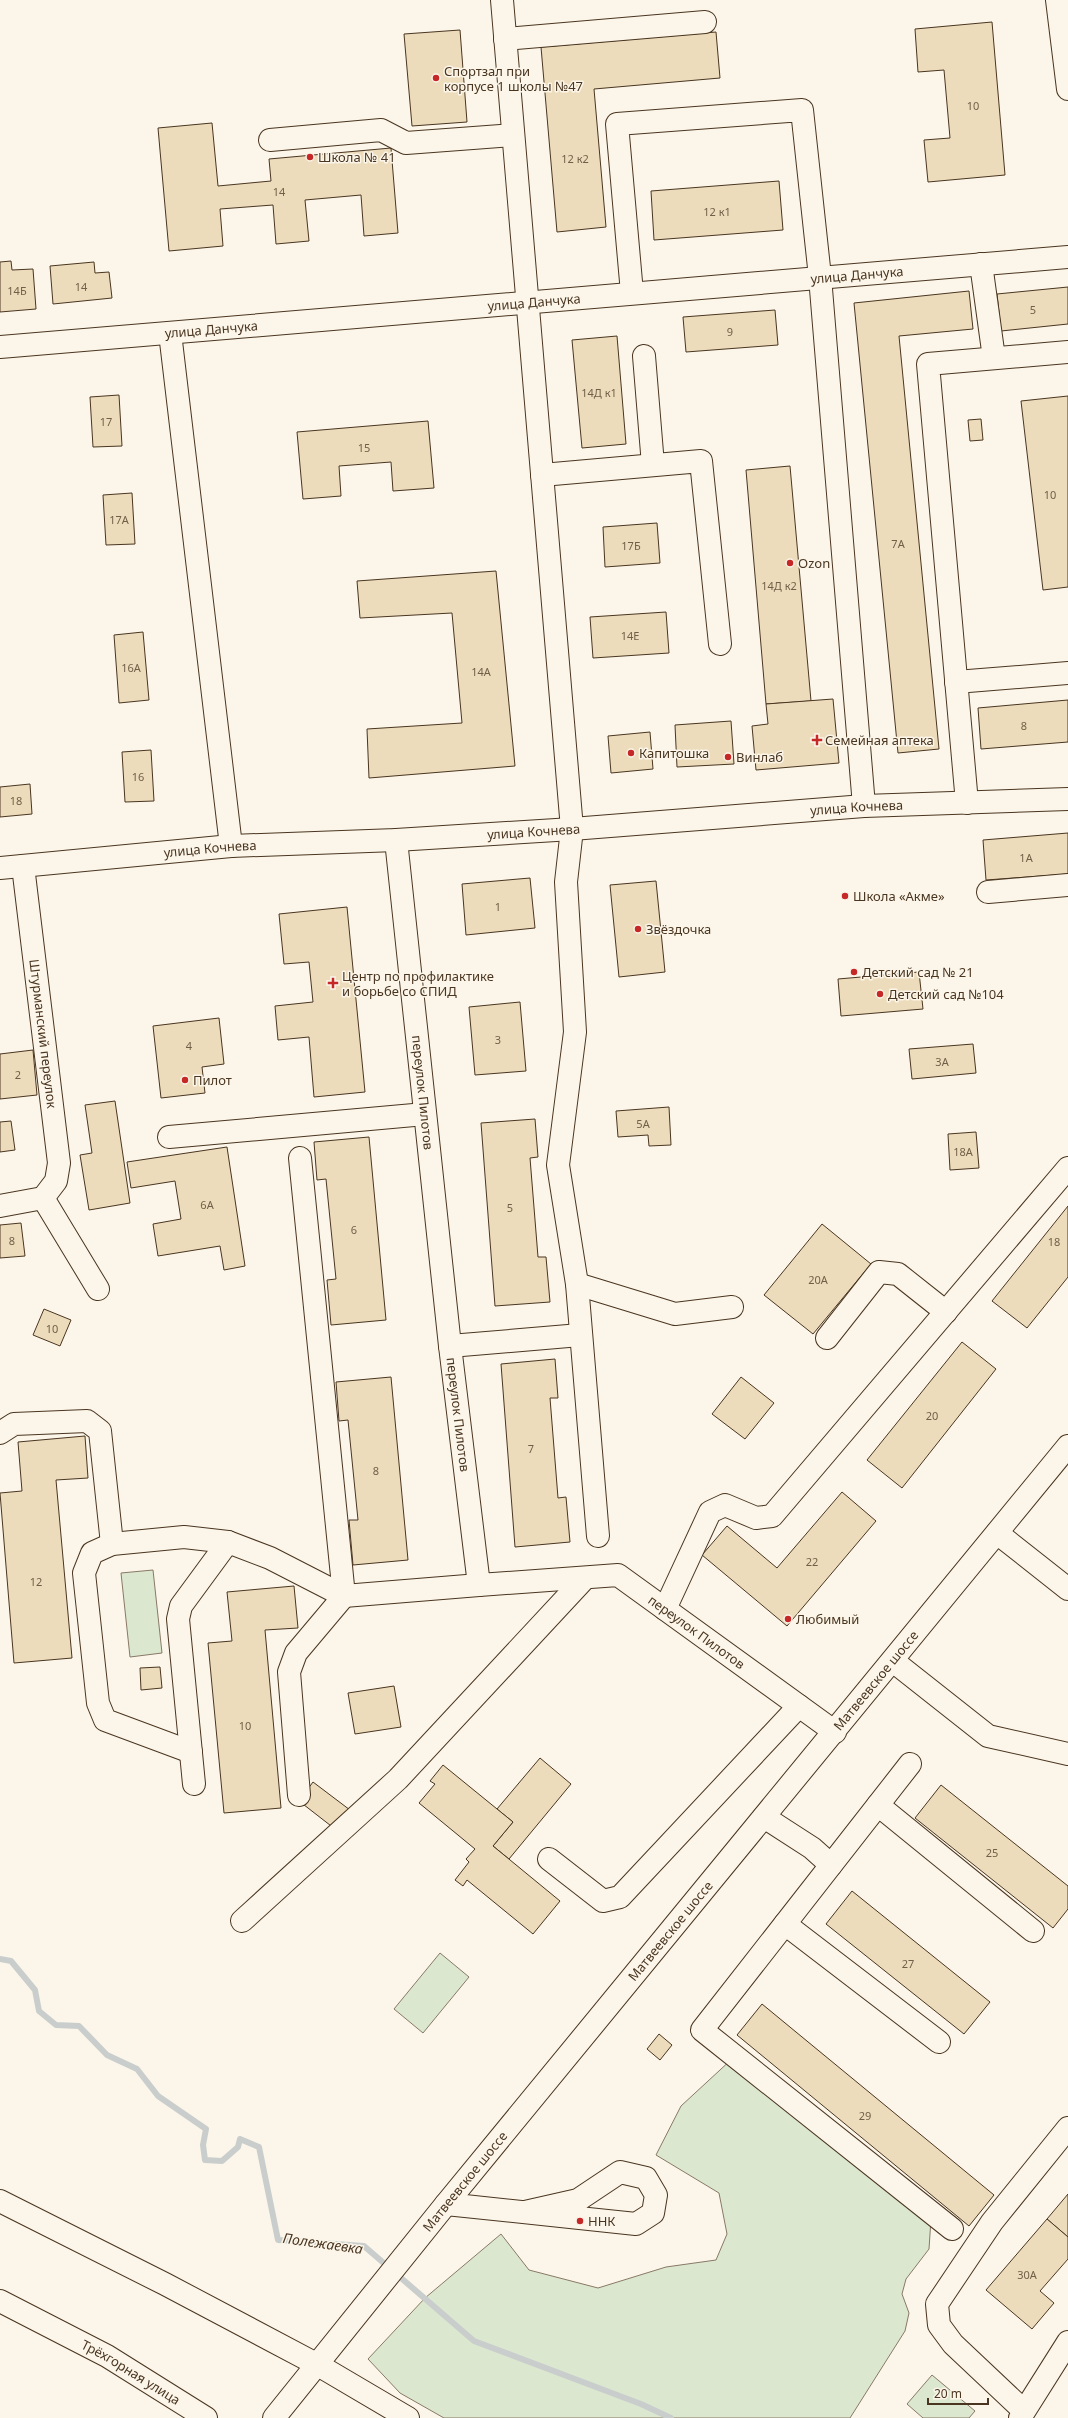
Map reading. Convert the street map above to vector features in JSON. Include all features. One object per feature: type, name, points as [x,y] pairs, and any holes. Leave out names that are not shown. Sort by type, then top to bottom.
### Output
[{"type":"main road","points":[[502,0],[572,829],[566,882],[575,1032],[558,1165],[577,1284],[580,1335],[598,1536]]},
{"type":"main road","points":[[1057,0],[1068,89]]},
{"type":"main road","points":[[505,40],[706,22]]},
{"type":"main road","points":[[632,293],[617,124],[802,110],[820,277],[864,806]]},
{"type":"main road","points":[[270,140],[381,130],[406,143],[513,135]]},
{"type":"main road","name":"улица Данчука","points":[[0,347],[1068,257]]},
{"type":"main road","points":[[981,264],[994,358]]},
{"type":"main road","points":[[170,333],[231,846]]},
{"type":"main road","points":[[967,803],[928,364],[1068,352]]},
{"type":"main road","points":[[644,356],[652,465]]},
{"type":"main road","points":[[542,475],[701,461],[720,644]]},
{"type":"main road","points":[[956,682],[1068,673]]},
{"type":"main road","name":"улица Кочнева","points":[[0,868],[231,846],[396,840],[572,829],[864,806],[1068,799]]},
{"type":"main road","name":"переулок Пилотов","points":[[396,840],[450,1346],[479,1585],[618,1575],[835,1732]]},
{"type":"main road","name":"Штурманский переулок","points":[[23,866],[59,1163],[56,1181],[43,1198]]},
{"type":"main road","points":[[988,892],[1068,885]]},
{"type":"main road","points":[[168,1137],[425,1114]]},
{"type":"main road","points":[[300,1158],[344,1596],[296,1653],[289,1672],[300,1795]]},
{"type":"main road","points":[[665,1609],[710,1512],[725,1505],[756,1518],[772,1516],[1068,1168]]},
{"type":"main road","points":[[0,1206],[43,1198],[98,1289]]},
{"type":"main road","points":[[827,1338],[879,1272],[898,1274],[946,1312]]},
{"type":"main road","points":[[577,1284],[675,1314],[732,1307]]},
{"type":"main road","points":[[450,1346],[580,1335]]},
{"type":"main road","points":[[0,1433],[14,1424],[87,1420],[100,1431],[112,1544]]},
{"type":"main road","name":"Матвеевское шоссе","points":[[274,2418],[318,2365],[348,2324],[446,2204],[894,1661],[1068,1446]]},
{"type":"main road","points":[[997,1533],[1068,1589]]},
{"type":"main road","points":[[191,1752],[105,1720],[98,1703],[84,1573],[92,1553],[112,1544],[184,1537],[228,1542],[270,1558],[344,1596],[479,1585]]},
{"type":"main road","points":[[194,1784],[178,1619],[182,1606],[228,1542]]},
{"type":"main road","points":[[242,1922],[398,1779],[585,1578]]},
{"type":"main road","points":[[894,1661],[988,1736],[1068,1754]]},
{"type":"main road","points":[[549,1859],[603,1901],[620,1897],[799,1706]]},
{"type":"main road","points":[[910,1764],[702,2030],[952,2229]]},
{"type":"main road","points":[[878,1805],[1033,1932]]},
{"type":"main road","points":[[764,1817],[812,1848],[831,1865]]},
{"type":"main road","points":[[785,1924],[940,2042]]},
{"type":"main road","points":[[1068,2128],[992,2222],[937,2304],[939,2325],[954,2344],[1022,2414],[1068,2342]]},
{"type":"main road","points":[[446,2204],[636,2224],[653,2213],[656,2195],[646,2178],[620,2172],[578,2200],[525,2212]]},
{"type":"main road","points":[[0,2201],[164,2284],[318,2365],[408,2418]]},
{"type":"main road","points":[[0,2290],[54,2328]]},
{"type":"main road","points":[[0,2301],[54,2328]]},
{"type":"main road","name":"Трёхгорная улица","points":[[54,2328],[108,2356],[206,2418]]},
{"type":"green space","points":[[153,1570],[162,1653],[130,1657],[121,1573]]},
{"type":"green space","points":[[440,1953],[469,1977],[423,2033],[394,2009]]},
{"type":"green space","points":[[733,2058],[931,2219],[929,2249],[906,2279],[902,2294],[909,2313],[905,2331],[850,2418],[444,2418],[400,2393],[368,2359],[425,2298],[501,2234],[529,2270],[598,2288],[666,2267],[716,2260],[727,2234],[719,2193],[656,2155],[681,2106]]},
{"type":"green space","points":[[932,2375],[975,2411],[969,2418],[923,2418],[907,2404]]},
{"type":"building","points":[[992,22],[1005,175],[928,182],[924,140],[950,138],[944,70],[918,72],[915,29]]},
{"type":"building","name":"Спортзал при корпусе 1 школы №47","points":[[460,30],[467,122],[412,126],[404,34]]},
{"type":"building","points":[[716,32],[720,78],[594,89],[606,227],[557,232],[541,47]]},
{"type":"building","points":[[212,123],[218,186],[271,181],[269,159],[391,148],[398,233],[364,236],[361,195],[305,200],[309,241],[276,244],[273,205],[220,209],[223,246],[169,251],[158,128]]},
{"type":"building","points":[[779,181],[783,230],[654,240],[651,191]]},
{"type":"building","points":[[11,261],[12,270],[33,269],[36,309],[0,312],[0,262]]},
{"type":"building","points":[[94,262],[95,273],[109,272],[112,298],[53,304],[50,266]]},
{"type":"building","points":[[1068,287],[1068,324],[1001,331],[997,294]]},
{"type":"building","points":[[969,291],[973,329],[899,336],[939,749],[898,753],[854,303]]},
{"type":"building","points":[[775,310],[778,345],[686,352],[683,317]]},
{"type":"building","points":[[617,336],[626,444],[582,448],[572,340]]},
{"type":"building","points":[[119,395],[122,446],[93,447],[90,397]]},
{"type":"building","points":[[1068,396],[1068,587],[1043,590],[1021,401]]},
{"type":"building","points":[[981,419],[983,440],[970,441],[968,420]]},
{"type":"building","points":[[428,421],[434,488],[393,491],[391,462],[339,466],[341,496],[303,499],[297,432]]},
{"type":"building","points":[[790,466],[811,701],[766,704],[746,470]]},
{"type":"building","points":[[132,493],[135,544],[106,545],[103,495]]},
{"type":"building","points":[[657,523],[660,563],[605,567],[603,527]]},
{"type":"building","points":[[496,571],[515,766],[369,778],[367,729],[462,723],[452,613],[360,618],[357,581]]},
{"type":"building","points":[[666,612],[669,653],[593,658],[590,617]]},
{"type":"building","points":[[143,632],[149,700],[119,703],[114,635]]},
{"type":"building","points":[[833,699],[839,763],[756,770],[752,726],[768,724],[766,704]]},
{"type":"building","points":[[1068,700],[1068,742],[981,749],[978,708]]},
{"type":"building","points":[[731,721],[734,764],[677,767],[675,725]]},
{"type":"building","name":"Капитошка","points":[[650,732],[653,769],[611,773],[608,736]]},
{"type":"building","points":[[151,750],[154,801],[125,802],[122,752]]},
{"type":"building","points":[[30,784],[32,814],[0,817],[0,787]]},
{"type":"building","points":[[1068,833],[1068,874],[986,880],[983,840]]},
{"type":"building","points":[[530,878],[535,928],[466,935],[462,884]]},
{"type":"building","name":"Звёздочка","points":[[656,881],[665,972],[619,977],[610,885]]},
{"type":"building","name":"Центр по профилактике и борьбе со СПИД","points":[[347,907],[365,1092],[314,1097],[309,1037],[278,1040],[275,1006],[313,1002],[309,962],[284,964],[279,914]]},
{"type":"building","name":"Детский сад №104","points":[[919,972],[923,1009],[841,1016],[838,979]]},
{"type":"building","points":[[520,1002],[526,1071],[475,1075],[469,1007]]},
{"type":"building","points":[[219,1018],[224,1064],[202,1067],[205,1093],[161,1098],[153,1026]]},
{"type":"building","points":[[973,1044],[976,1073],[912,1079],[909,1049]]},
{"type":"building","points":[[33,1050],[37,1095],[0,1099],[0,1054]]},
{"type":"building","points":[[115,1101],[130,1203],[89,1210],[80,1155],[92,1153],[85,1105]]},
{"type":"building","points":[[669,1107],[671,1145],[649,1146],[648,1135],[618,1137],[616,1111]]},
{"type":"building","points":[[535,1119],[538,1157],[530,1158],[538,1257],[546,1257],[550,1302],[495,1306],[481,1123]]},
{"type":"building","points":[[11,1121],[15,1150],[0,1152],[0,1122]]},
{"type":"building","points":[[976,1132],[979,1168],[950,1170],[948,1134]]},
{"type":"building","points":[[369,1137],[386,1320],[331,1325],[327,1280],[336,1279],[326,1179],[317,1180],[314,1142]]},
{"type":"building","points":[[227,1147],[245,1266],[224,1270],[220,1246],[158,1256],[153,1224],[181,1219],[175,1181],[131,1188],[127,1162]]},
{"type":"building","points":[[1068,1206],[1068,1277],[1027,1328],[992,1301]]},
{"type":"building","points":[[21,1223],[25,1256],[0,1258],[0,1225]]},
{"type":"building","points":[[822,1224],[871,1264],[813,1334],[764,1295]]},
{"type":"building","points":[[44,1309],[71,1320],[60,1346],[33,1335]]},
{"type":"building","points":[[962,1342],[996,1369],[902,1488],[867,1460]]},
{"type":"building","points":[[555,1359],[558,1398],[550,1398],[558,1498],[566,1497],[570,1542],[515,1547],[501,1364]]},
{"type":"building","points":[[391,1377],[408,1560],[353,1565],[349,1520],[358,1520],[348,1420],[339,1421],[336,1382]]},
{"type":"building","points":[[741,1377],[774,1403],[745,1439],[712,1414]]},
{"type":"building","points":[[85,1436],[88,1478],[56,1480],[72,1658],[14,1663],[0,1493],[22,1491],[18,1442]]},
{"type":"building","points":[[842,1492],[876,1521],[787,1626],[702,1555],[727,1526],[777,1568]]},
{"type":"building","points":[[294,1586],[298,1628],[265,1630],[281,1808],[224,1813],[208,1643],[232,1641],[227,1592]]},
{"type":"building","points":[[160,1667],[162,1688],[141,1690],[140,1668]]},
{"type":"building","points":[[394,1686],[401,1727],[355,1734],[348,1693]]},
{"type":"building","points":[[540,1758],[571,1784],[509,1859],[493,1846],[513,1822],[497,1809]]},
{"type":"building","points":[[443,1765],[513,1822],[493,1846],[560,1901],[533,1934],[467,1880],[463,1886],[455,1880],[469,1862],[466,1859],[475,1849],[419,1803],[435,1784],[430,1781]]},
{"type":"building","points":[[313,1782],[350,1810],[335,1829],[299,1801]]},
{"type":"building","points":[[941,1785],[1068,1886],[1068,1909],[1053,1928],[915,1818]]},
{"type":"building","points":[[852,1891],[990,2002],[964,2034],[826,1924]]},
{"type":"building","points":[[762,2004],[994,2195],[969,2226],[737,2035]]},
{"type":"building","points":[[659,2034],[672,2045],[660,2060],[647,2049]]},
{"type":"building","points":[[1068,2194],[1068,2237],[1047,2219]]},
{"type":"building","points":[[1047,2219],[1068,2237],[1068,2259],[1040,2291],[1054,2303],[1032,2329],[986,2290]]},
{"type":"waterway","name":"Полежаевка","points":[[0,1959],[11,1961],[35,1990],[39,2011],[56,2025],[79,2026],[107,2055],[137,2069],[158,2096],[206,2129],[203,2145],[205,2160],[222,2161],[238,2147],[240,2139],[259,2147],[278,2240],[364,2246],[474,2341],[641,2404],[671,2418]]},
{"type":"place","name":"Спортзал при корпусе 1 школы №47","points":[[436,78]]},
{"type":"place","name":"Школа № 41","points":[[310,157]]},
{"type":"place","name":"Ozon","points":[[790,563]]},
{"type":"place","name":"Семейная аптека","points":[[817,740]]},
{"type":"place","name":"Капитошка","points":[[631,753]]},
{"type":"place","name":"Винлаб","points":[[728,757]]},
{"type":"place","name":"Школа «Акме»","points":[[845,896]]},
{"type":"place","name":"Звёздочка","points":[[638,929]]},
{"type":"place","name":"Детский сад № 21","points":[[854,972]]},
{"type":"place","name":"Центр по профилактике и борьбе со СПИД","points":[[333,983]]},
{"type":"place","name":"Детский сад №104","points":[[880,994]]},
{"type":"place","name":"Пилот","points":[[185,1080]]},
{"type":"place","name":"Любимый","points":[[788,1619]]},
{"type":"place","name":"ННК","points":[[580,2221]]}]
